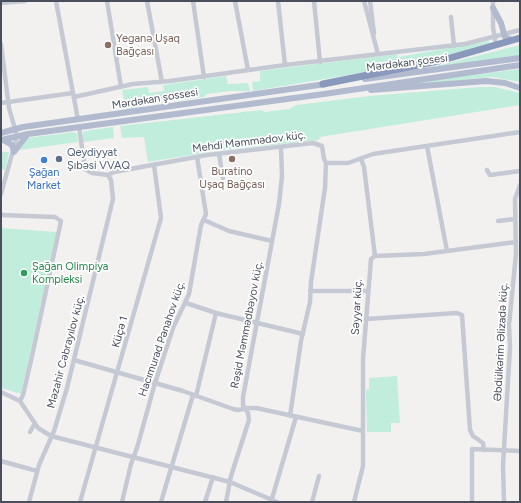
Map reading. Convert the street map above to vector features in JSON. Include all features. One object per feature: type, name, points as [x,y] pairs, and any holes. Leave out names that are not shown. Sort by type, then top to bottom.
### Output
[{"type":"highway","points":[[323,84],[443,60],[518,39]]},
{"type":"main road","points":[[493,8],[501,23],[506,38],[518,39]]},
{"type":"main road","name":"Mərdəkan şosesi","points":[[296,88],[520,58]]},
{"type":"main road","name":"Mərdəkan şosesi","points":[[298,98],[520,65]]},
{"type":"main road","points":[[324,94],[473,82],[505,83],[520,87]]},
{"type":"main road","name":"Mərdəkan şossesi","points":[[2,138],[16,129],[296,88]]},
{"type":"main road","name":"Mərdəkan şossesi","points":[[2,138],[298,98]]},
{"type":"main road","points":[[14,152],[28,134]]},
{"type":"main road","points":[[2,138],[12,146],[14,152]]},
{"type":"street","points":[[1,3],[25,1]]},
{"type":"street","points":[[56,1],[78,120]]},
{"type":"street","points":[[107,1],[121,86]]},
{"type":"street","points":[[148,1],[162,82]]},
{"type":"street","points":[[193,1],[204,77]]},
{"type":"street","points":[[234,1],[248,70]]},
{"type":"street","points":[[278,1],[285,65]]},
{"type":"street","points":[[314,1],[320,62]]},
{"type":"street","points":[[364,1],[378,54]]},
{"type":"street","points":[[370,1],[374,33],[373,36]]},
{"type":"street","points":[[493,1],[494,38],[496,45]]},
{"type":"street","points":[[451,17],[454,46]]},
{"type":"street","points":[[1,103],[285,65],[454,46],[494,38],[520,30]]},
{"type":"street","points":[[1,44],[8,102],[17,136],[14,152],[2,184],[1,194]]},
{"type":"street","points":[[79,127],[85,169],[89,172],[108,175]]},
{"type":"street","points":[[290,416],[303,334],[309,307],[325,188],[326,163],[348,163],[373,154],[520,132]]},
{"type":"street","name":"Mehdi Məmmədov küç.","points":[[108,175],[114,172],[197,157],[317,143],[322,146],[326,163]]},
{"type":"street","points":[[428,146],[447,251]]},
{"type":"street","name":"Rəşid Məmmədbəyov küç.","points":[[226,502],[230,482],[249,420],[243,404],[243,397],[258,323],[281,184],[281,147]]},
{"type":"street","points":[[219,154],[223,178]]},
{"type":"street","name":"Hacımurad Pənahov küç.","points":[[122,502],[155,383],[173,328],[186,303],[206,214],[197,157]]},
{"type":"street","points":[[361,159],[375,256],[424,254],[516,242]]},
{"type":"street","name":"Küçə 1","points":[[80,502],[97,448],[162,215],[154,165]]},
{"type":"street","points":[[487,170],[490,175],[520,171]]},
{"type":"street","name":"Məzahir Cəbrayılov küç.","points":[[29,502],[37,471],[51,436],[74,360],[113,199],[111,180],[108,175]]},
{"type":"street","name":"Əbdülkərim Əlizadə küç.","points":[[504,502],[504,451],[510,347],[509,325],[516,242],[515,196],[520,184]]},
{"type":"street","points":[[1,215],[55,217],[61,221],[32,356],[23,395],[20,401]]},
{"type":"street","points":[[498,221],[515,219]]},
{"type":"street","points":[[204,220],[228,231],[272,241]]},
{"type":"street","name":"Səyyar küç.","points":[[354,502],[362,474],[363,372],[367,291],[370,261],[375,256]]},
{"type":"street","points":[[310,291],[367,291]]},
{"type":"street","points":[[186,303],[216,313],[303,334]]},
{"type":"street","points":[[161,502],[195,395],[216,313]]},
{"type":"street","points":[[366,319],[457,313],[462,315],[470,430],[473,436],[482,444],[484,450]]},
{"type":"street","points":[[74,360],[195,395],[233,409],[238,410],[252,408],[363,431]]},
{"type":"street","points":[[1,392],[20,401],[42,432],[51,436],[213,477],[230,482],[271,501],[277,502]]},
{"type":"street","points":[[271,501],[296,417]]},
{"type":"street","points":[[30,432],[35,423]]},
{"type":"street","points":[[472,502],[472,449],[520,451]]},
{"type":"street","points":[[1,461],[37,471]]},
{"type":"street","points":[[312,502],[319,476]]},
{"type":"street","points":[[205,502],[213,477]]},
{"type":"green space","points":[[489,41],[489,43],[443,57],[378,70],[253,91],[252,82],[260,81],[260,71],[397,54],[398,57]]},
{"type":"green space","points":[[520,45],[520,56],[400,71],[441,65]]},
{"type":"green space","points":[[520,69],[520,82],[492,77],[419,84],[409,83]]},
{"type":"green space","points":[[226,76],[228,84],[248,83],[250,91],[230,91],[207,94],[204,97],[155,103],[126,110],[122,90],[148,87],[149,93],[164,91],[163,85]]},
{"type":"green space","points":[[495,87],[520,93],[520,105],[320,137],[319,140],[216,151],[148,162],[144,137],[122,138],[120,126],[261,110],[265,112],[289,109],[296,105],[369,96]]},
{"type":"green space","points":[[113,127],[114,138],[83,142],[82,134],[84,131]]},
{"type":"green space","points":[[74,132],[77,134],[78,142],[20,150],[27,138]]},
{"type":"green space","points":[[1,152],[9,152],[5,170],[1,169]]},
{"type":"green space","name":"Şağan Olimpiya Kompleksi","points":[[1,228],[57,232],[21,394],[1,388]]},
{"type":"green space","points":[[397,376],[400,423],[391,423],[391,432],[367,432],[366,390],[369,389],[369,378]]},
{"type":"place","name":"Yeganə Uşaq Bağçası","points":[[108,45]]},
{"type":"place","name":"Qeydiyyat Şıbəsi VVAQ","points":[[59,159]]},
{"type":"place","name":"Buratino Uşaq Bağçası","points":[[232,159]]},
{"type":"place","name":"Şağan Market","points":[[44,160]]},
{"type":"place","name":"Şağan Olimpiya Kompleksi","points":[[24,273]]}]
